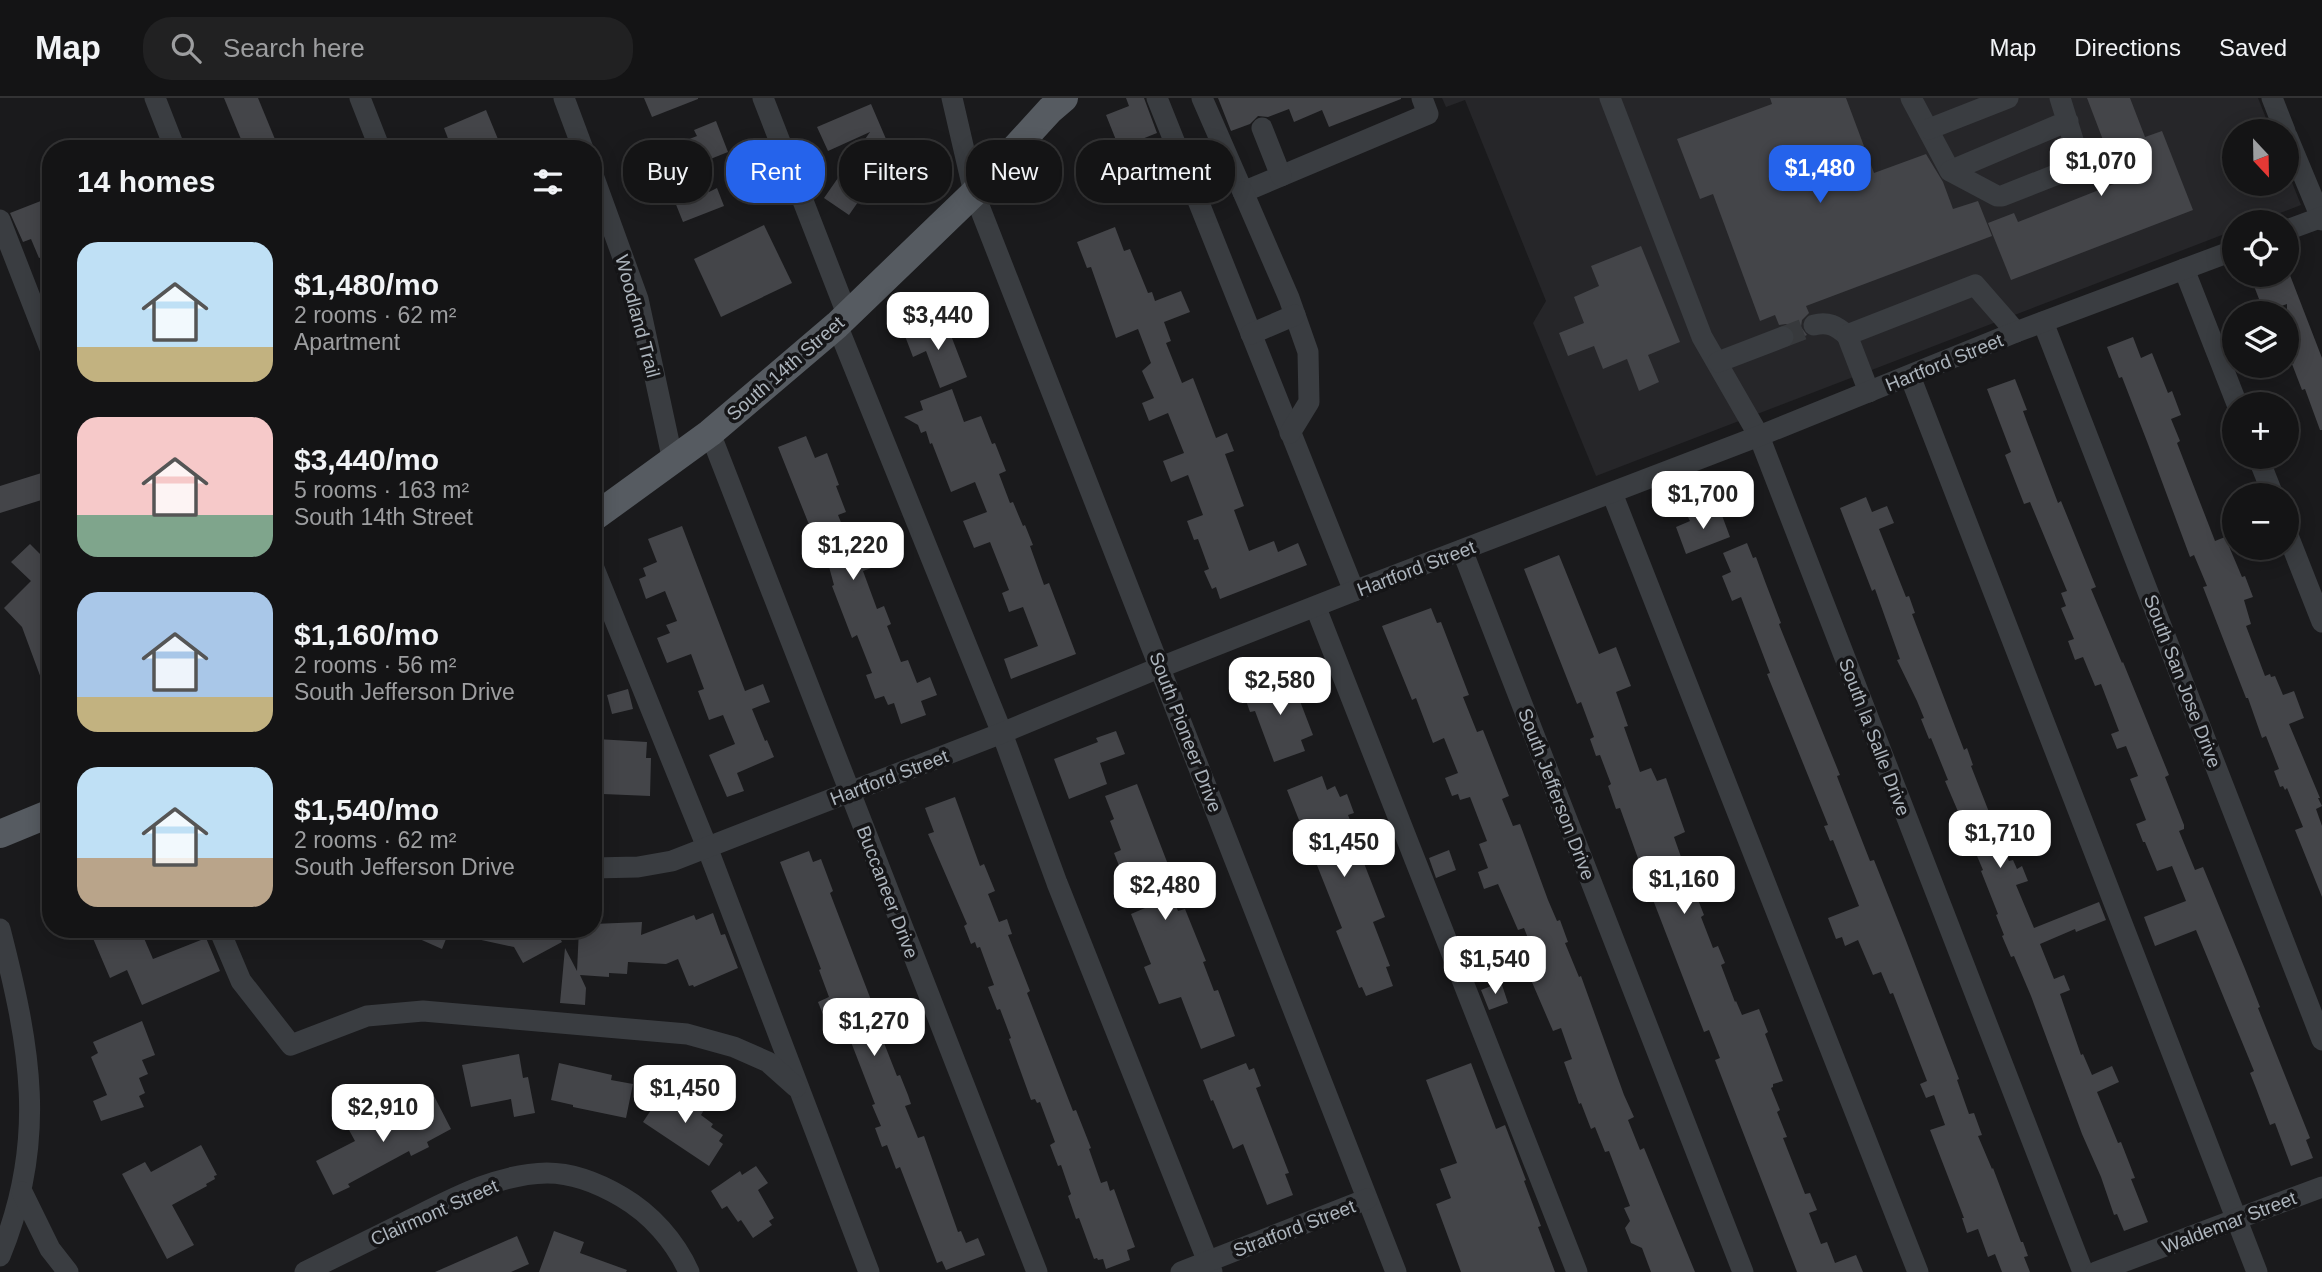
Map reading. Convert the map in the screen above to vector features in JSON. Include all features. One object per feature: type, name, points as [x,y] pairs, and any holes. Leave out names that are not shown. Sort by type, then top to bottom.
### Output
[{"type":"main road","name":"South 14th Street","points":[[1022,140],[1057,102]]},
{"type":"main road","name":"South 14th Street","points":[[602,512],[710,433],[842,320],[966,201]]},
{"type":"main road","points":[[0,834],[42,817]]},
{"type":"street","points":[[155,98],[171,140]]},
{"type":"street","points":[[360,98],[376,140]]},
{"type":"street","points":[[564,98],[580,140]]},
{"type":"street","points":[[763,98],[842,320],[1002,733],[1057,883],[1210,1267]]},
{"type":"street","name":"South Pioneer Drive","points":[[952,98],[966,158]]},
{"type":"street","points":[[1157,98],[1354,591]]},
{"type":"street","points":[[1202,98],[1244,192],[1308,352],[1309,402],[1290,433]]},
{"type":"street","points":[[1244,192],[1428,114],[1422,98]]},
{"type":"street","name":"South la Salle Drive","points":[[1610,98],[1702,337],[1759,436],[2083,1272]]},
{"type":"street","points":[[1910,98],[1950,171],[1997,196],[2073,169],[2079,159],[2060,98]]},
{"type":"street","points":[[1929,129],[2008,98]]},
{"type":"street","points":[[2272,98],[2280,119]]},
{"type":"street","points":[[1950,171],[2068,121]]},
{"type":"street","points":[[1262,128],[1281,176]]},
{"type":"street","points":[[2299,226],[2322,218],[2300,167]]},
{"type":"street","name":"Woodland Trail","points":[[602,200],[638,299],[673,461]]},
{"type":"street","name":"South Pioneer Drive","points":[[978,203],[1396,1272]]},
{"type":"street","points":[[0,220],[42,328]]},
{"type":"street","name":"Hartford Street","points":[[602,868],[638,867],[671,861],[1002,733],[1354,591],[1759,436],[2016,332],[2222,255]]},
{"type":"street","points":[[2184,269],[2232,392]]},
{"type":"street","points":[[1847,335],[1975,285],[2016,332]]},
{"type":"street","points":[[1251,334],[1295,316]]},
{"type":"street","name":"South San Jose Drive","points":[[2043,322],[2322,1040]]},
{"type":"street","points":[[1814,325],[1833,324],[1847,335],[1869,392]]},
{"type":"street","points":[[1718,362],[1783,337]]},
{"type":"street","points":[[1910,376],[2257,1272]]},
{"type":"street","name":"Buccaneer Drive","points":[[710,433],[1037,1272]]},
{"type":"street","points":[[1612,493],[1918,1272]]},
{"type":"street","name":"South Jefferson Drive","points":[[1462,550],[1743,1272]]},
{"type":"street","points":[[2298,560],[2322,622]]},
{"type":"street","points":[[602,588],[707,847],[869,1272]]},
{"type":"street","points":[[1317,608],[1577,1272]]},
{"type":"street","points":[[0,929],[19,1004],[28,1060],[31,1108],[22,1192],[0,1256]]},
{"type":"street","points":[[223,938],[241,981],[291,1045],[367,1016],[423,1011],[687,1034],[734,1047],[768,1062],[798,1089]]},
{"type":"street","name":"Clairmont Street","points":[[305,1272],[456,1197],[497,1181],[547,1173],[578,1177],[609,1189],[636,1205],[664,1232],[689,1272]]},
{"type":"street","name":"Waldemar Street","points":[[2096,1272],[2322,1186]]},
{"type":"street","points":[[22,1192],[50,1249],[68,1272]]},
{"type":"street","name":"Stratford Street","points":[[1181,1272],[1210,1267],[1367,1199]]},
{"type":"shaded area","points":[[1442,98],[2258,98],[2266,119],[2222,119],[2222,196],[2297,196],[2301,205],[2288,210],[2222,210],[2222,235],[1596,476],[1533,323],[1546,301],[1465,100],[1446,107]]},
{"type":"building","points":[[224,98],[258,98],[275,140],[241,140]]},
{"type":"building","points":[[644,98],[698,98],[698,99],[652,117]]},
{"type":"building","points":[[1126,98],[1144,98],[1157,133],[1142,140],[1116,140],[1106,115],[1129,106]]},
{"type":"building","points":[[1218,98],[1401,99],[1329,127],[1322,110],[1294,122],[1289,109],[1268,117],[1258,116],[1250,124],[1231,131]]},
{"type":"building","points":[[1770,98],[1846,98],[1874,173],[1926,154],[1943,182],[1953,209],[1978,201],[1992,236],[1806,306],[1809,313],[1802,320],[1801,327],[1807,335],[1796,340],[1792,327],[1779,325],[1775,315],[1760,321],[1713,194],[1700,199],[1677,139],[1772,104]]},
{"type":"building","points":[[2087,98],[2130,98],[2145,137],[2162,131],[2193,210],[2011,280],[1988,223],[2014,213],[2018,222],[2119,182]]},
{"type":"building","points":[[871,104],[886,140],[864,140],[870,132],[852,140],[839,140],[839,146],[828,151],[817,127]]},
{"type":"building","points":[[486,110],[498,140],[449,140],[444,128]]},
{"type":"building","points":[[716,121],[726,153],[712,158],[712,140],[687,140],[697,136],[694,130]]},
{"type":"building","points":[[839,176],[839,203],[857,203],[849,215],[825,197]]},
{"type":"building","points":[[717,188],[724,206],[683,222],[675,203],[712,203],[712,190]]},
{"type":"building","points":[[42,201],[42,257],[39,258],[31,239],[23,242],[10,213]]},
{"type":"building","points":[[764,225],[792,283],[721,317],[694,259]]},
{"type":"building","points":[[1115,227],[1124,251],[1130,249],[1148,293],[1152,292],[1155,301],[1181,291],[1190,312],[1164,322],[1171,341],[1166,343],[1182,383],[1193,378],[1216,438],[1227,433],[1234,451],[1225,454],[1244,506],[1234,510],[1249,551],[1274,541],[1278,552],[1298,543],[1307,565],[1220,599],[1216,587],[1212,589],[1204,571],[1209,569],[1198,539],[1194,540],[1187,521],[1203,515],[1188,475],[1171,482],[1163,461],[1184,453],[1168,413],[1149,421],[1142,403],[1154,398],[1142,371],[1151,363],[1138,329],[1116,338],[1091,267],[1087,268],[1077,242]]},
{"type":"building","points":[[1641,246],[1680,342],[1648,355],[1659,382],[1639,391],[1627,359],[1603,369],[1594,346],[1568,356],[1559,333],[1584,323],[1574,297],[1599,286],[1591,266]]},
{"type":"building","points":[[2254,287],[2295,287],[2322,358],[2322,430],[2305,389],[2302,390],[2297,378],[2299,301],[2260,301]]},
{"type":"building","points":[[945,320],[967,377],[940,388],[926,351],[913,357],[905,336]]},
{"type":"building","points":[[2133,337],[2141,358],[2152,353],[2168,393],[2172,391],[2181,415],[2171,419],[2180,441],[2177,443],[2215,541],[2222,538],[2222,560],[2235,560],[2242,577],[2245,576],[2253,597],[2244,600],[2251,624],[2246,626],[2265,676],[2275,676],[2283,695],[2294,691],[2304,718],[2289,724],[2322,806],[2316,809],[2322,826],[2322,897],[2295,830],[2303,827],[2287,788],[2285,790],[2283,786],[2280,787],[2274,771],[2279,769],[2266,736],[2262,738],[2203,587],[2207,586],[2194,555],[2190,557],[2122,377],[2119,378],[2107,347]]},
{"type":"building","points":[[2015,379],[2027,410],[2023,411],[2058,503],[2061,501],[2096,587],[2091,589],[2169,775],[2165,777],[2184,825],[2184,829],[2179,831],[2195,870],[2203,867],[2245,969],[2310,1138],[2306,1140],[2313,1158],[2291,1166],[2275,1123],[2270,1125],[2250,1073],[2254,1071],[2196,930],[2155,946],[2144,917],[2186,901],[2172,866],[2157,871],[2143,842],[2136,824],[2146,820],[2130,779],[2138,776],[2126,746],[2117,749],[2111,734],[2119,731],[2101,684],[2095,686],[2083,657],[2075,660],[2068,641],[2074,639],[2061,608],[2066,606],[2061,593],[2067,591],[2030,502],[2024,504],[2005,455],[2011,452],[1987,389]]},
{"type":"building","points":[[952,389],[964,422],[981,416],[992,444],[995,443],[1006,471],[999,474],[1010,503],[1013,502],[1023,526],[1025,525],[1044,585],[1049,583],[1076,654],[1011,679],[1004,659],[1038,646],[1023,607],[1009,612],[1002,593],[1009,590],[990,542],[974,548],[963,521],[987,512],[975,482],[951,492],[926,431],[921,433],[918,425],[904,417],[923,410],[920,401]]},
{"type":"building","points":[[806,436],[815,458],[827,453],[846,512],[838,515],[854,554],[865,550],[871,568],[863,571],[877,609],[884,606],[891,624],[887,626],[901,662],[908,660],[917,683],[930,677],[937,695],[921,701],[926,715],[901,724],[894,703],[888,705],[884,696],[875,699],[866,675],[872,673],[857,635],[852,638],[832,586],[834,585],[828,563],[815,531],[812,532],[778,447]]},
{"type":"building","points":[[42,473],[42,500],[0,513],[0,486]]},
{"type":"building","points":[[1866,497],[1872,512],[1887,506],[1894,523],[1879,529],[1906,597],[1909,596],[1915,613],[1912,614],[1964,750],[1967,748],[1973,765],[1971,766],[2005,853],[2009,861],[2013,860],[2017,869],[2022,866],[2028,881],[2016,885],[2034,928],[2099,902],[2106,920],[2076,932],[2075,929],[2040,944],[2054,979],[2064,975],[2070,990],[2060,994],[2081,1055],[2083,1054],[2092,1075],[2112,1066],[2119,1082],[2097,1092],[2118,1143],[2121,1142],[2135,1178],[2131,1179],[2148,1222],[2124,1231],[2117,1214],[2114,1215],[2031,996],[2014,956],[2011,957],[2002,936],[2004,935],[1996,915],[1998,914],[1981,871],[1983,870],[1945,781],[1948,780],[1921,719],[1924,718],[1897,660],[1900,659],[1875,589],[1872,591],[1840,508]]},
{"type":"building","points":[[1720,510],[1730,537],[1686,554],[1676,527],[1690,521],[1688,517],[1703,511],[1704,516]]},
{"type":"building","points":[[682,526],[745,691],[763,684],[770,702],[752,709],[774,757],[737,773],[744,791],[727,797],[709,755],[735,744],[723,715],[709,720],[698,691],[704,689],[691,654],[667,663],[657,638],[670,633],[666,625],[677,621],[665,591],[646,599],[639,579],[646,576],[643,568],[657,562],[648,539]]},
{"type":"building","points":[[1747,543],[1753,558],[1756,557],[1781,623],[1780,627],[1840,775],[1837,776],[1838,779],[1870,861],[1874,860],[1905,938],[1959,1079],[1957,1080],[1969,1114],[1974,1113],[1982,1135],[1978,1136],[2023,1242],[2028,1256],[2024,1257],[2030,1272],[2002,1272],[1995,1254],[1988,1257],[1978,1229],[1967,1233],[1964,1218],[1930,1130],[1945,1125],[1934,1095],[1926,1098],[1920,1084],[1927,1081],[1893,993],[1890,994],[1881,972],[1873,975],[1858,940],[1845,946],[1842,937],[1836,939],[1828,918],[1859,906],[1833,840],[1830,841],[1824,826],[1828,825],[1767,674],[1770,673],[1741,597],[1732,601],[1722,576],[1731,572],[1723,553]]},
{"type":"building","points":[[30,544],[42,556],[42,681],[22,627],[4,608],[31,581],[11,562]]},
{"type":"building","points":[[1559,555],[1599,654],[1616,647],[1631,686],[1616,692],[1628,726],[1624,727],[1640,772],[1651,768],[1657,781],[1666,778],[1685,832],[1674,837],[1687,874],[1690,872],[1697,891],[1695,892],[1704,915],[1701,917],[1713,948],[1718,946],[1725,963],[1721,965],[1735,1002],[1742,1015],[1759,1009],[1768,1032],[1765,1034],[1783,1081],[1773,1084],[1771,1088],[1787,1137],[1783,1138],[1805,1194],[1810,1193],[1817,1210],[1809,1213],[1821,1244],[1827,1242],[1835,1263],[1856,1255],[1863,1272],[1797,1272],[1715,1060],[1720,1058],[1709,1030],[1704,1032],[1620,808],[1616,809],[1608,786],[1611,784],[1600,755],[1596,756],[1590,739],[1594,737],[1581,702],[1577,704],[1524,569]]},
{"type":"building","points":[[1431,608],[1437,623],[1441,622],[1469,695],[1463,697],[1477,732],[1483,730],[1509,796],[1502,799],[1513,826],[1520,824],[1548,900],[1557,921],[1560,920],[1568,942],[1565,943],[1579,977],[1581,976],[1634,1117],[1628,1120],[1640,1150],[1644,1148],[1695,1272],[1651,1272],[1642,1248],[1631,1243],[1625,1228],[1630,1221],[1624,1208],[1630,1206],[1609,1151],[1605,1152],[1595,1127],[1591,1129],[1581,1103],[1579,1104],[1564,1062],[1572,1059],[1561,1028],[1553,1031],[1525,966],[1537,961],[1524,928],[1518,930],[1498,884],[1484,889],[1478,872],[1488,868],[1479,844],[1487,841],[1470,797],[1460,800],[1458,794],[1452,796],[1445,778],[1458,773],[1444,738],[1433,743],[1416,698],[1412,700],[1382,626]]},
{"type":"building","points":[[1290,675],[1313,735],[1301,740],[1305,751],[1274,762],[1255,711],[1250,712],[1243,692]]},
{"type":"building","points":[[628,689],[633,709],[612,714],[607,695]]},
{"type":"building","points":[[1116,731],[1125,754],[1100,763],[1107,784],[1069,799],[1054,759],[1098,742],[1096,738]]},
{"type":"building","points":[[602,739],[647,742],[646,758],[651,758],[650,796],[603,794]]},
{"type":"building","points":[[1322,776],[1327,790],[1335,786],[1340,797],[1347,794],[1354,813],[1348,815],[1385,917],[1373,922],[1390,966],[1386,967],[1393,986],[1366,996],[1362,987],[1359,988],[1336,931],[1342,928],[1287,790]]},
{"type":"building","points":[[1137,784],[1174,880],[1167,882],[1178,911],[1185,909],[1206,961],[1203,962],[1214,991],[1218,990],[1235,1036],[1201,1049],[1181,997],[1159,1004],[1144,967],[1151,964],[1131,914],[1145,908],[1133,878],[1125,881],[1114,853],[1121,850],[1110,821],[1114,819],[1105,796]]},
{"type":"building","points":[[955,797],[980,866],[984,864],[995,891],[988,894],[999,922],[1007,919],[1012,934],[1008,935],[1030,991],[1027,993],[1073,1111],[1076,1110],[1091,1148],[1089,1149],[1101,1183],[1107,1181],[1110,1191],[1114,1189],[1135,1247],[1127,1250],[1130,1260],[1106,1269],[1103,1259],[1094,1259],[1079,1218],[1076,1219],[1061,1165],[1058,1166],[1050,1145],[1055,1142],[1040,1102],[1031,1100],[1000,1009],[997,1010],[988,987],[994,985],[980,947],[977,948],[975,942],[971,944],[964,926],[967,924],[928,834],[934,832],[925,808]]},
{"type":"building","points":[[1449,850],[1456,870],[1436,878],[1429,858]]},
{"type":"building","points":[[809,851],[813,862],[821,859],[833,891],[830,893],[871,1000],[884,1043],[908,1095],[911,1104],[905,1106],[918,1138],[924,1136],[958,1232],[961,1231],[966,1243],[978,1238],[985,1255],[946,1270],[942,1261],[937,1263],[900,1167],[896,1169],[887,1145],[882,1147],[875,1128],[881,1126],[872,1105],[875,1104],[839,1011],[824,1017],[818,1002],[829,997],[780,862]]},
{"type":"building","points":[[713,913],[721,935],[725,934],[738,968],[694,987],[689,986],[678,959],[666,964],[628,962],[627,974],[609,973],[609,977],[580,975],[586,988],[585,1005],[560,1003],[565,948],[577,971],[579,938],[602,938],[602,924],[642,922],[641,935],[694,915],[696,920]]},
{"type":"building","points":[[93,938],[144,938],[153,959],[206,938],[220,971],[142,1005],[127,970],[110,978]]},
{"type":"building","points":[[417,938],[446,938],[442,949]]},
{"type":"building","points":[[472,938],[560,938],[562,942],[523,963],[514,947]]},
{"type":"building","points":[[1501,982],[1508,1003],[1489,1010],[1481,990]]},
{"type":"building","points":[[142,1021],[155,1055],[142,1060],[148,1074],[139,1078],[145,1093],[139,1096],[144,1107],[101,1121],[93,1101],[107,1095],[91,1057],[98,1053],[93,1042]]},
{"type":"building","points":[[519,1054],[523,1078],[528,1077],[535,1113],[514,1117],[511,1099],[471,1107],[462,1065]]},
{"type":"building","points":[[559,1063],[612,1075],[611,1080],[633,1084],[626,1118],[551,1100]]},
{"type":"building","points":[[1246,1063],[1249,1070],[1254,1068],[1261,1086],[1256,1088],[1289,1173],[1285,1174],[1293,1195],[1267,1205],[1243,1144],[1233,1149],[1203,1080]]},
{"type":"building","points":[[1471,1063],[1496,1129],[1505,1125],[1526,1180],[1524,1181],[1541,1226],[1538,1227],[1555,1272],[1461,1272],[1436,1204],[1451,1198],[1440,1169],[1457,1163],[1426,1080]]},
{"type":"building","points":[[669,1083],[705,1108],[701,1115],[713,1124],[711,1127],[723,1135],[719,1141],[723,1144],[709,1166],[643,1122]]},
{"type":"building","points":[[434,1096],[451,1129],[427,1142],[429,1147],[411,1156],[409,1151],[333,1195],[316,1161],[355,1141],[349,1130],[366,1121],[370,1130]]},
{"type":"building","points":[[201,1145],[217,1175],[207,1186],[172,1205],[194,1245],[167,1259],[122,1174],[145,1162],[151,1172]]},
{"type":"building","points":[[756,1166],[768,1183],[758,1190],[774,1218],[769,1221],[772,1225],[753,1238],[727,1206],[722,1209],[711,1191],[740,1171],[742,1175]]},
{"type":"building","points":[[554,1231],[584,1242],[580,1253],[627,1270],[626,1272],[539,1272]]},
{"type":"building","points":[[517,1236],[529,1264],[511,1272],[435,1272]]},
{"type":"tunnel","points":[[1783,337],[1814,325]]}]
